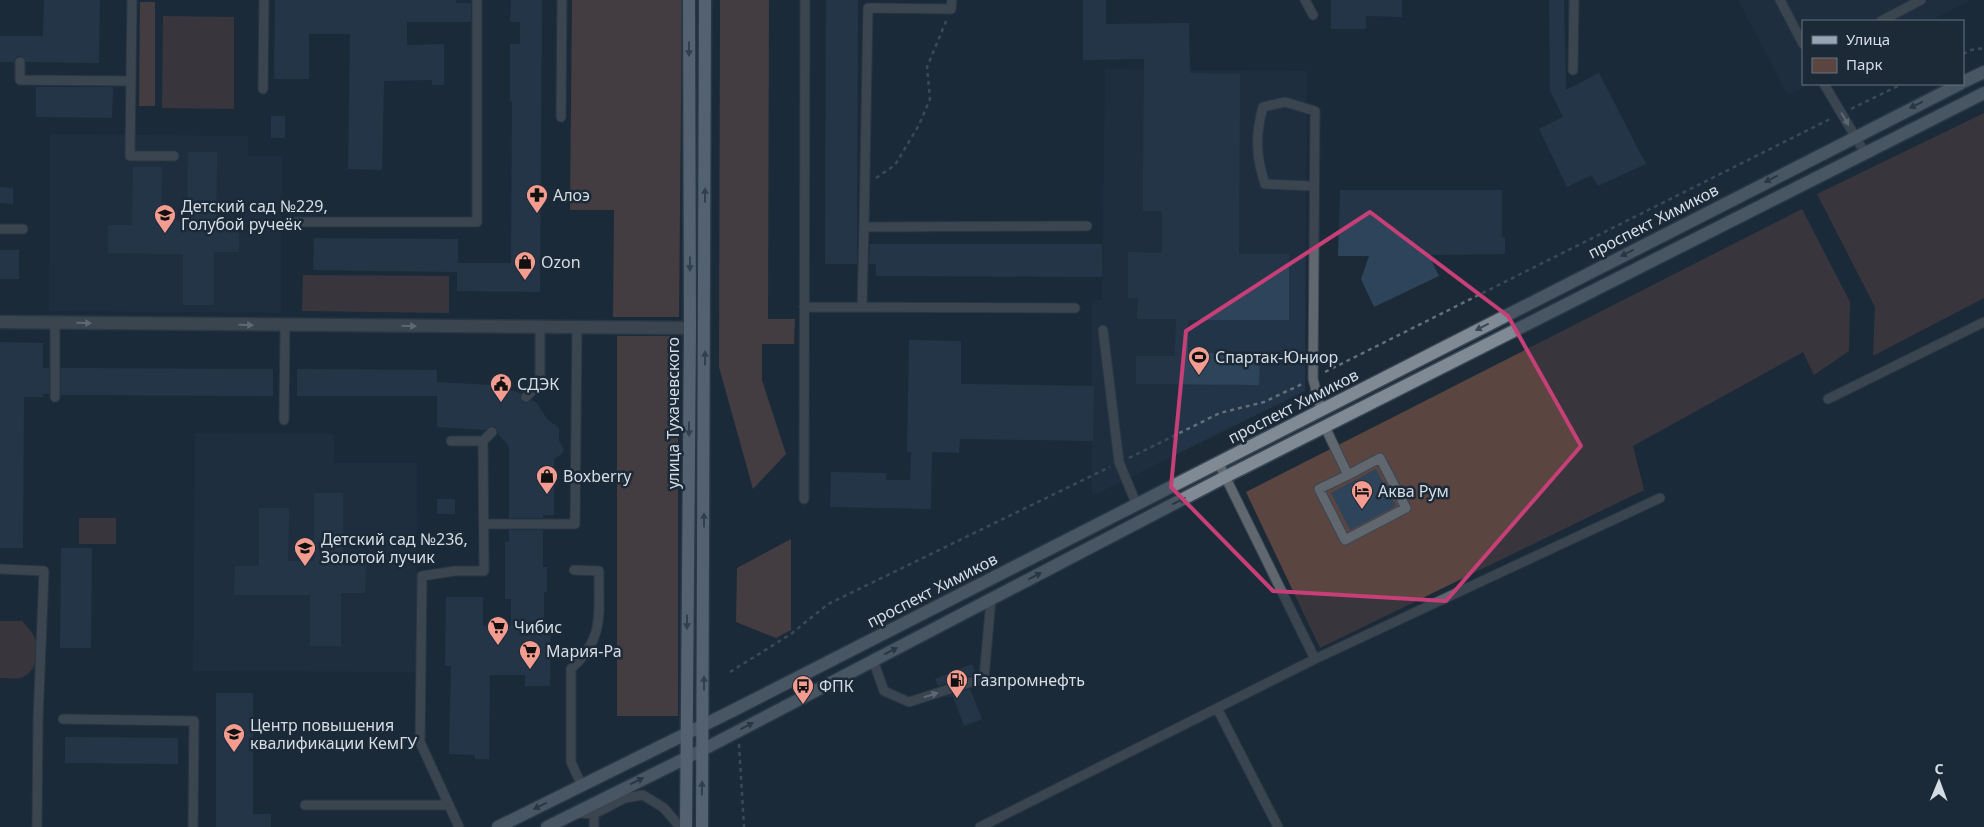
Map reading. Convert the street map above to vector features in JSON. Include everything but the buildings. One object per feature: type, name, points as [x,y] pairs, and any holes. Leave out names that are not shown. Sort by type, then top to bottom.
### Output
[{"type":"main road","name":"улица Тухачевского","points":[[686,827],[690,328],[689,0]]},
{"type":"main road","name":"улица Тухачевского","points":[[702,827],[704,749],[705,0]]},
{"type":"main road","name":"проспект Химиков","points":[[1964,82],[1984,72]]},
{"type":"main road","name":"проспект Химиков","points":[[498,827],[640,757],[1957,85]]},
{"type":"main road","name":"проспект Химиков","points":[[547,827],[704,749],[1225,477],[1984,93]]},
{"type":"street","points":[[0,322],[690,328]]},
{"type":"lane","points":[[132,0],[130,156],[174,156]]},
{"type":"lane","points":[[264,0],[264,89]]},
{"type":"lane","points":[[296,222],[477,222],[477,0]]},
{"type":"lane","points":[[561,116],[562,0]]},
{"type":"lane","points":[[804,499],[805,0]]},
{"type":"lane","points":[[1305,0],[1313,15]]},
{"type":"lane","points":[[1574,0],[1574,70]]},
{"type":"lane","points":[[1780,0],[1802,42]]},
{"type":"lane","points":[[1883,20],[1921,0]]},
{"type":"lane","points":[[862,307],[868,8],[952,4]]},
{"type":"lane","points":[[20,62],[20,80],[132,82]]},
{"type":"lane","points":[[1825,85],[1865,154]]},
{"type":"lane","points":[[1314,186],[1265,184],[1258,162],[1257,129],[1263,107],[1285,102],[1315,111],[1313,378],[1321,410]]},
{"type":"lane","points":[[864,227],[1087,226]]},
{"type":"lane","points":[[0,229],[23,229]]},
{"type":"lane","points":[[804,307],[1075,308]]},
{"type":"lane","points":[[1828,399],[1984,322]]},
{"type":"lane","points":[[55,323],[55,397]]},
{"type":"lane","points":[[284,420],[285,325]]},
{"type":"lane","points":[[526,397],[540,383],[540,327]]},
{"type":"lane","points":[[484,524],[575,524],[577,328]]},
{"type":"lane","points":[[1102,330],[1119,462],[1136,503]]},
{"type":"lane","points":[[1325,427],[1348,475]]},
{"type":"lane","points":[[459,827],[447,806],[420,742],[422,576],[455,571],[484,571],[483,442],[492,432]]},
{"type":"lane","points":[[451,441],[483,442]]},
{"type":"lane","points":[[1380,458],[1406,508],[1345,540],[1319,489],[1348,475],[1380,458]]},
{"type":"lane","points":[[1218,462],[1315,659]]},
{"type":"lane","points":[[980,827],[1315,659],[1660,498]]},
{"type":"lane","points":[[0,569],[44,571],[38,720],[37,827]]},
{"type":"lane","points":[[574,570],[599,571],[598,631],[587,655],[571,669],[572,762],[582,786]]},
{"type":"lane","points":[[873,660],[884,691],[909,702],[984,678],[991,599]]},
{"type":"lane","points":[[1217,708],[1278,827]]},
{"type":"lane","points":[[63,719],[194,721],[193,827]]},
{"type":"lane","points":[[574,812],[594,814],[625,798],[643,795],[664,808],[680,827]]},
{"type":"lane","points":[[304,805],[447,806]]},
{"type":"lane","points":[[594,814],[594,827]]},
{"type":"path","points":[[865,186],[895,165],[919,125],[930,99],[927,68],[952,4]]},
{"type":"path","points":[[1964,54],[1971,50],[1984,48]]},
{"type":"path","points":[[730,672],[791,634],[828,604],[1220,413],[1264,402],[1900,85]]},
{"type":"path","points":[[739,741],[744,827]]},
{"type":"highlighted area","points":[[1370,212],[1508,316],[1581,446],[1446,601],[1273,591],[1171,487],[1186,331]]},
{"type":"shaded area","points":[[572,0],[682,0],[679,317],[613,317],[614,210],[570,210]]},
{"type":"shaded area","points":[[720,0],[769,0],[768,319],[795,319],[794,344],[762,344],[762,380],[786,454],[753,489],[719,367]]},
{"type":"shaded area","points":[[1738,0],[1971,0],[1932,20],[1802,20],[1802,85],[1808,85],[1788,95]]},
{"type":"shaded area","points":[[140,2],[155,2],[155,106],[139,106]]},
{"type":"shaded area","points":[[1105,69],[1307,71],[1305,391],[1092,496],[1092,300],[1102,300]]},
{"type":"shaded area","name":"Детский сад №229, Голубой ручеёк","points":[[50,134],[248,136],[248,156],[282,156],[281,313],[49,311]]},
{"type":"shaded area","points":[[617,336],[678,336],[678,716],[617,716]]},
{"type":"shaded area","name":"Детский сад №236, Золотой лучик","points":[[195,433],[334,434],[334,463],[417,463],[416,672],[193,671]]},
{"type":"shaded area","points":[[791,539],[791,630],[776,638],[736,622],[737,568]]},
{"type":"green space","points":[[163,16],[234,17],[234,109],[162,108]]},
{"type":"green space","points":[[1984,113],[1984,298],[1873,356],[1875,307],[1817,194]]},
{"type":"green space","points":[[1802,209],[1850,302],[1849,351],[1814,375],[1803,352],[1633,446],[1644,490],[1320,648],[1246,492]]},
{"type":"green space","points":[[303,275],[449,276],[449,313],[302,311]]},
{"type":"green space","points":[[79,518],[116,518],[116,544],[79,544]]},
{"type":"green space","points":[[0,621],[22,621],[34,636],[38,647],[37,659],[31,671],[21,678],[0,678]]},
{"type":"place","name":"Алоэ","points":[[537,214]]},
{"type":"place","name":"Детский сад №229, Голубой ручеёк","points":[[165,234]]},
{"type":"place","name":"Ozon","points":[[525,281]]},
{"type":"place","name":"Спартак-Юниор","points":[[1199,376]]},
{"type":"place","name":"СДЭК","points":[[501,403]]},
{"type":"place","name":"Boxberry","points":[[547,495]]},
{"type":"place","name":"Аква Рум","points":[[1362,510]]},
{"type":"place","name":"Детский сад №236, Золотой лучик","points":[[305,567]]},
{"type":"place","name":"Чибис","points":[[498,646]]},
{"type":"place","name":"Мария-Ра","points":[[530,670]]},
{"type":"place","name":"Газпромнефть","points":[[957,699]]},
{"type":"place","name":"ФПК","points":[[803,705]]},
{"type":"place","name":"Центр повышения квалификации КемГУ","points":[[234,753]]}]
